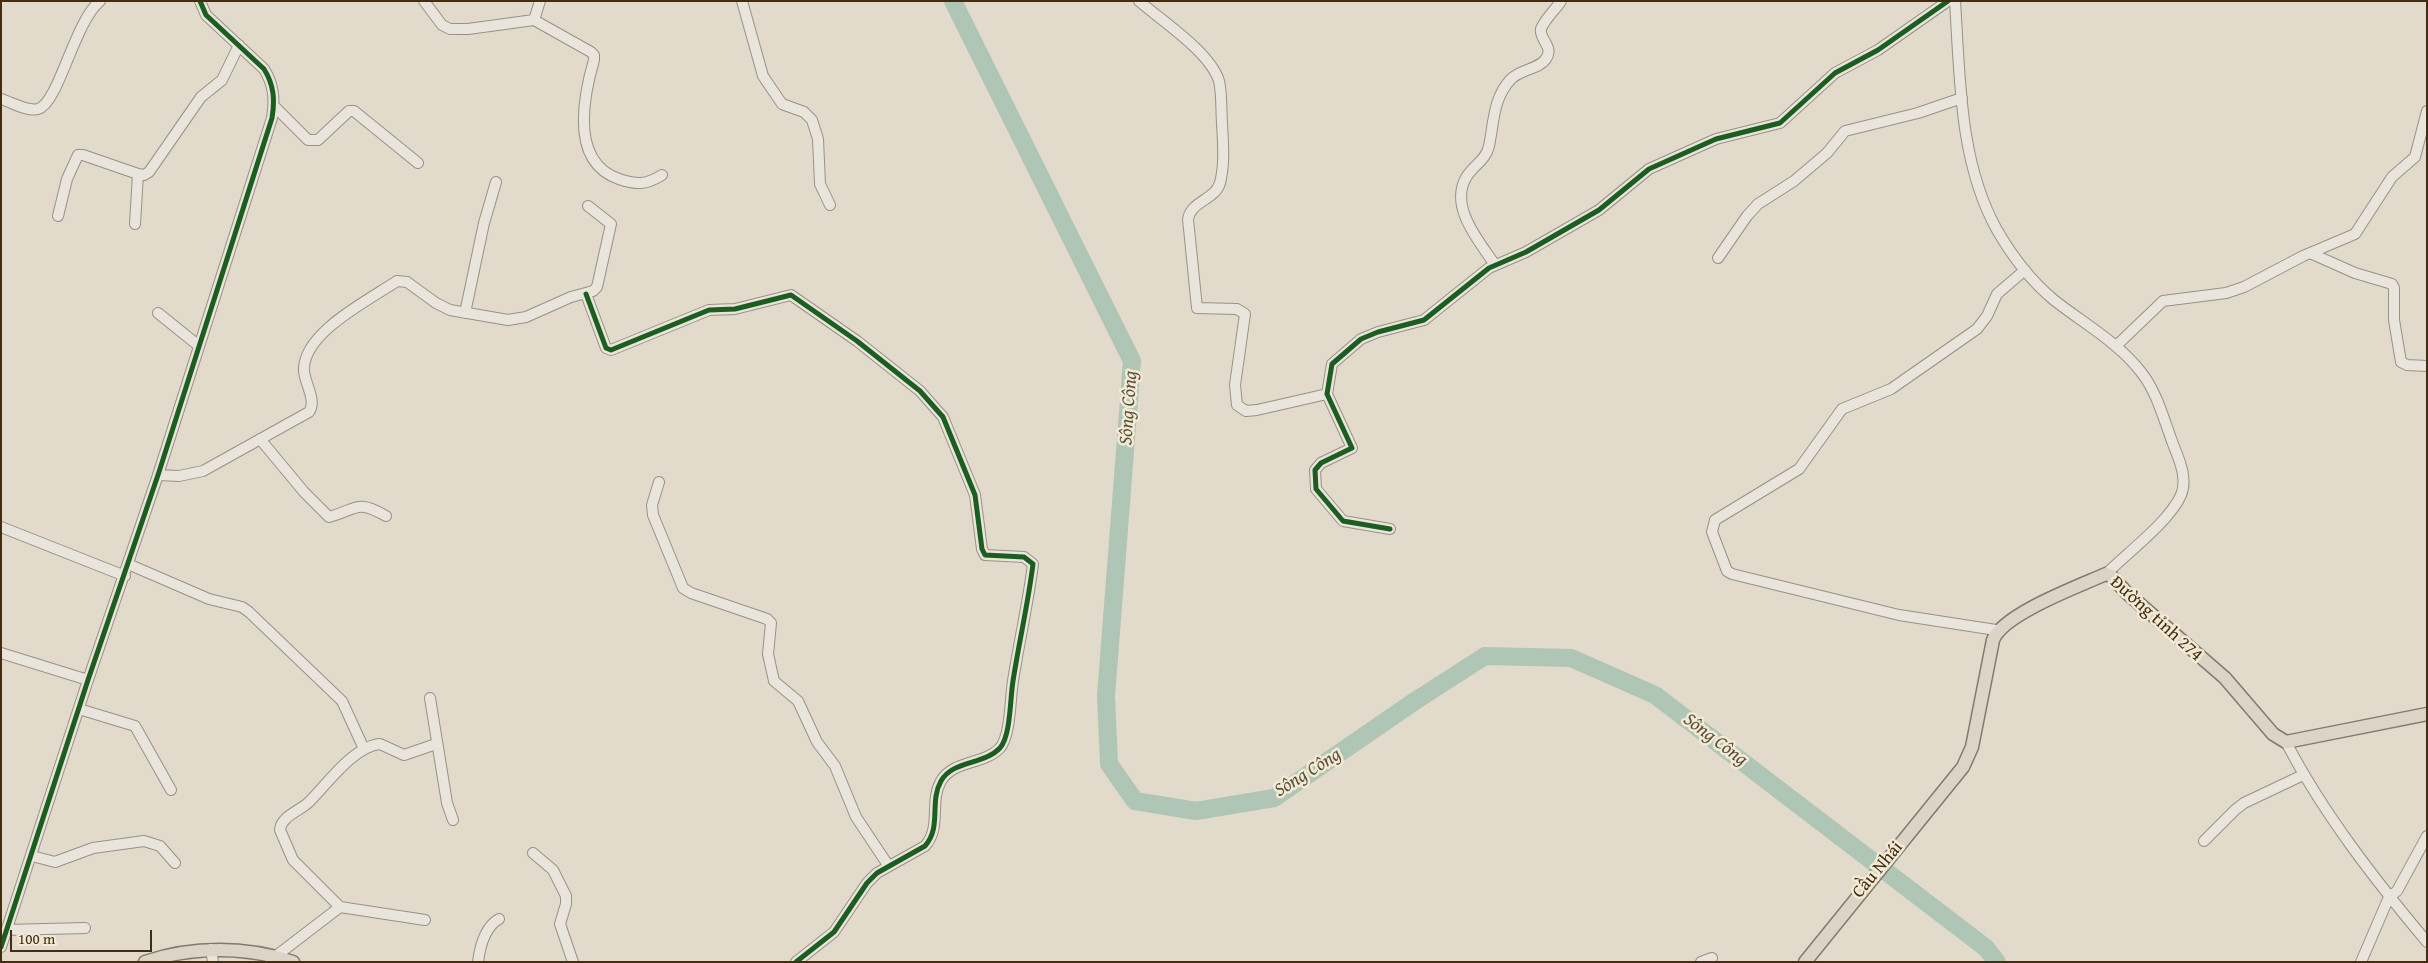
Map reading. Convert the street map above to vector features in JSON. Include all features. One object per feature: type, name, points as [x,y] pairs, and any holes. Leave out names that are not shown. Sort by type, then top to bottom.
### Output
[{"type":"main road","name":"Đường tỉnh 274","points":[[1996,630],[2039,604],[2106,574],[2111,576],[2225,678],[2274,734],[2286,742]]},
{"type":"main road","name":"Cầu Nhái","points":[[1805,962],[1845,910],[1963,767],[1972,748],[1996,630]]},
{"type":"main road","points":[[2286,742],[2427,714]]},
{"type":"main road","points":[[144,962],[212,955],[276,956],[293,962]]},
{"type":"street","points":[[1,99],[31,109],[38,109],[44,105],[59,82],[75,38],[88,13],[100,1]]},
{"type":"street","points":[[1,948],[88,680],[158,475],[272,118],[274,106],[270,78],[264,69],[206,15],[200,1]]},
{"type":"street","points":[[424,1],[442,25],[458,30],[534,20],[556,31],[594,55],[586,90],[584,116],[585,137],[593,160],[601,170],[625,181],[649,183],[662,175]]},
{"type":"street","points":[[534,20],[540,1]]},
{"type":"street","points":[[742,1],[763,76],[782,104],[804,112],[812,120],[818,139],[820,184],[830,204]]},
{"type":"street","points":[[1139,1],[1190,42],[1210,66],[1219,81],[1224,153],[1219,184],[1212,194],[1192,209],[1188,219],[1197,308],[1238,309],[1245,314],[1236,385],[1238,405],[1246,411],[1257,410],[1327,394]]},
{"type":"street","points":[[1495,265],[1471,228],[1464,213],[1462,186],[1467,175],[1487,152],[1492,117],[1506,86],[1521,72],[1542,63],[1547,57],[1548,50],[1541,34],[1542,28],[1561,1]]},
{"type":"street","points":[[1390,529],[1339,519],[1316,489],[1315,470],[1320,464],[1352,448],[1327,394],[1332,364],[1361,339],[1378,332],[1424,320],[1495,265],[1526,252],[1599,210],[1649,169],[1716,139],[1780,123],[1835,73],[1878,50],[1948,1]]},
{"type":"street","points":[[1955,1],[1962,98],[1975,175],[1997,230],[2036,284],[2054,300],[2116,346],[2140,370],[2152,389],[2181,464],[2184,480],[2182,494],[2174,508],[2106,574]]},
{"type":"street","points":[[58,216],[67,180],[78,155],[83,155],[138,174],[144,175],[149,172],[201,97],[222,80],[239,45]]},
{"type":"street","points":[[1718,258],[1747,216],[1758,204],[1794,181],[1827,152],[1845,132],[1918,113],[1962,98]]},
{"type":"street","points":[[274,106],[308,140],[313,142],[318,140],[349,111],[354,111],[418,162]]},
{"type":"street","points":[[2116,346],[2163,302],[2226,294],[2276,272],[2310,253],[2348,238],[2360,228],[2392,177],[2415,158],[2427,111]]},
{"type":"street","points":[[135,224],[138,174]]},
{"type":"street","points":[[465,314],[484,223],[496,182]]},
{"type":"street","points":[[158,475],[180,476],[203,471],[308,412],[311,408],[304,365],[306,355],[316,340],[342,318],[397,281],[407,282],[436,304],[465,314],[517,319],[572,297],[593,291],[599,282],[612,229],[608,220],[588,206]]},
{"type":"street","points":[[2310,253],[2355,273],[2392,284],[2394,288],[2395,329],[2401,362],[2407,365],[2427,366]]},
{"type":"street","points":[[1996,630],[1899,614],[1732,574],[1727,571],[1712,532],[1712,526],[1715,520],[1799,469],[1842,409],[1891,389],[1977,328],[1987,316],[1997,294],[2025,270]]},
{"type":"street","points":[[586,294],[606,348],[611,350],[709,310],[735,310],[791,295],[857,341],[920,391],[943,417],[975,495],[982,549],[985,554],[1024,558],[1033,564],[1027,612],[1013,680],[1004,742],[993,753],[947,774],[937,790],[934,832],[931,840],[925,846],[888,865],[867,882],[834,932],[796,962]]},
{"type":"street","points":[[158,313],[199,346]]},
{"type":"street","points":[[260,439],[304,492],[328,517],[359,506],[369,506],[386,516]]},
{"type":"street","points":[[659,482],[652,505],[653,515],[680,582],[690,594],[768,619],[771,623],[768,654],[774,681],[798,701],[817,742],[835,766],[856,818],[888,865]]},
{"type":"street","points":[[1,528],[125,576]]},
{"type":"street","points":[[128,564],[209,599],[242,607],[249,612],[342,701],[364,749]]},
{"type":"street","points":[[1,653],[88,680]]},
{"type":"street","points":[[430,698],[436,744],[453,820]]},
{"type":"street","points":[[79,709],[135,726],[172,790]]},
{"type":"street","points":[[2286,742],[2303,775],[2389,897],[2427,942]]},
{"type":"street","points":[[425,920],[340,907],[293,860],[280,830],[280,825],[310,801],[329,779],[364,749],[380,744],[387,746],[398,754],[411,755],[436,744]]},
{"type":"street","points":[[2204,842],[2235,810],[2303,775]]},
{"type":"street","points":[[2361,962],[2389,897],[2397,891],[2427,836]]},
{"type":"street","points":[[32,856],[55,862],[94,848],[144,841],[160,846],[175,862]]},
{"type":"street","points":[[533,853],[554,870],[566,896],[566,904],[560,924],[573,962]]},
{"type":"street","points":[[276,956],[340,907]]},
{"type":"street","points":[[478,962],[487,931],[492,923],[500,919]]},
{"type":"street","points":[[7,930],[85,928]]},
{"type":"street","points":[[1701,962],[1712,958]]},
{"type":"waterway","name":"Sông Công","points":[[953,1],[1132,361],[1106,696],[1109,764],[1135,801],[1196,811],[1274,798],[1415,701],[1485,656],[1571,658],[1655,695],[1986,948],[1997,962]]},
{"type":"cycle path","points":[[1,947],[88,680],[158,475],[272,118],[273,93],[264,69],[206,15],[200,1]]},
{"type":"cycle path","points":[[1390,529],[1343,521],[1316,489],[1315,470],[1321,463],[1352,448],[1327,394],[1332,364],[1361,339],[1378,332],[1424,320],[1489,268],[1526,252],[1599,210],[1649,169],[1716,139],[1780,123],[1835,73],[1878,50],[1948,1]]},
{"type":"cycle path","points":[[586,294],[606,348],[611,350],[709,310],[735,309],[791,295],[857,341],[920,391],[943,417],[975,495],[982,549],[985,555],[1024,557],[1033,564],[1004,742],[1000,748],[986,757],[953,769],[946,774],[938,789],[933,831],[925,846],[877,873],[867,883],[834,932],[796,962]]}]
